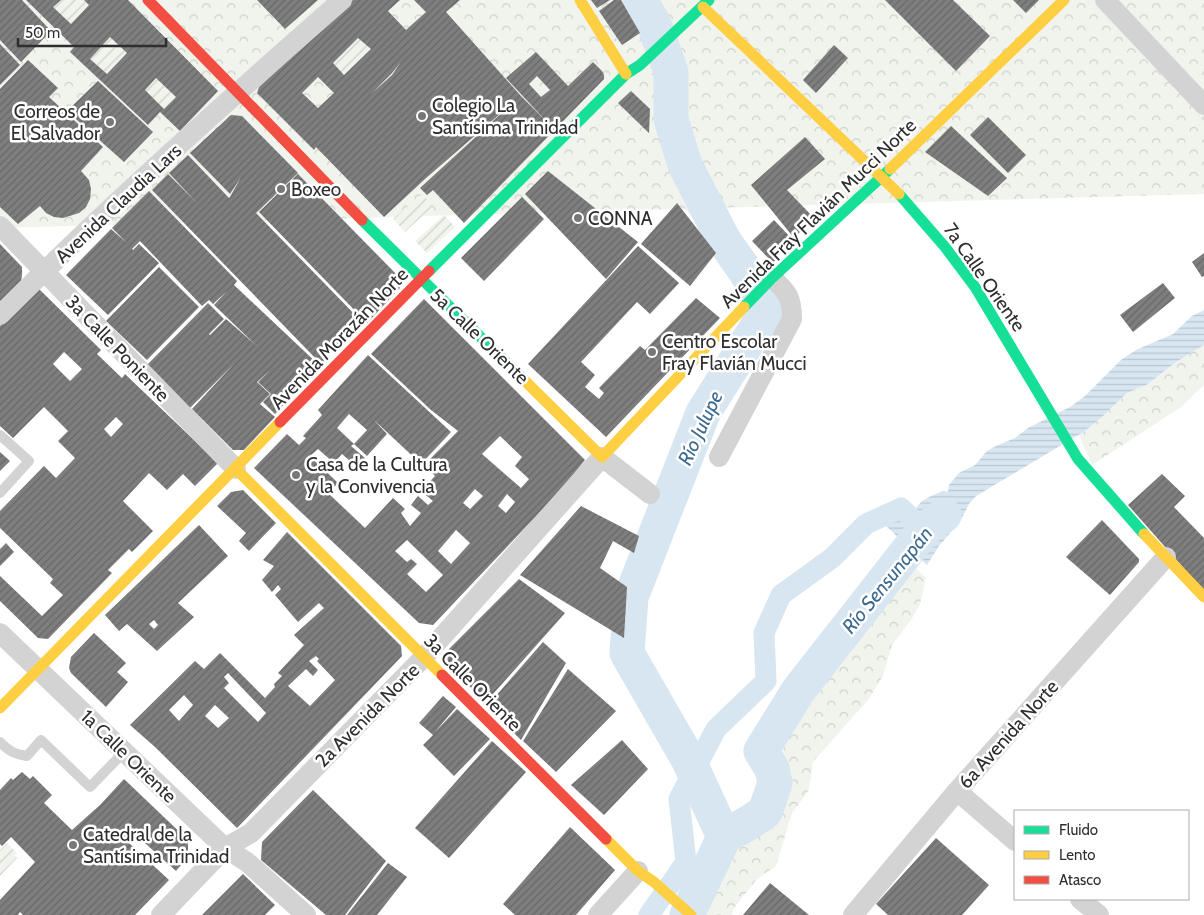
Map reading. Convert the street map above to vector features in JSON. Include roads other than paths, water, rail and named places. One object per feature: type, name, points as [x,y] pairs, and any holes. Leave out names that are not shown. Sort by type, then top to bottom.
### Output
[{"type":"main road","name":"5a Calle Oriente","points":[[148,0],[421,279],[602,457]]},
{"type":"main road","points":[[580,0],[626,74]]},
{"type":"main road","name":"Avenida Fray Flavián Mucci Norte","points":[[602,457],[775,276],[882,176],[1064,0]]},
{"type":"main road","name":"Avenida Morazán Norte","points":[[0,708],[421,279],[626,74],[640,65],[706,3]]},
{"type":"main road","name":"7a Calle Oriente","points":[[706,3],[898,192],[945,247],[975,287],[1035,384],[1078,459],[1095,481],[1204,597]]},
{"type":"main road","name":"3a Calle Oriente","points":[[236,469],[424,658],[646,876],[690,915]]},
{"type":"street","name":"Avenida Claudia Lars","points":[[0,315],[44,271],[237,93],[342,0]]},
{"type":"street","points":[[1105,0],[1204,104]]},
{"type":"street","name":"3a Calle Poniente","points":[[0,226],[236,469]]},
{"type":"street","points":[[719,456],[792,319],[790,297],[775,276]]},
{"type":"street","name":"5a Calle Oriente","points":[[602,457],[650,494]]},
{"type":"street","name":"2a Avenida Norte","points":[[161,915],[225,848],[251,833],[424,658],[602,457]]},
{"type":"street","name":"6a Avenida Norte","points":[[853,915],[957,791],[1166,557]]},
{"type":"street","name":"1a Calle Oriente","points":[[0,633],[225,848],[247,862],[306,915]]},
{"type":"street","points":[[957,791],[1014,840]]},
{"type":"street","points":[[598,915],[646,876]]},
{"type":"street","points":[[1081,900],[1099,915]]},
{"type":"lane","points":[[0,434],[28,461],[0,493]]},
{"type":"lane","points":[[0,742],[9,751],[17,755],[26,756],[41,740],[90,787],[124,751]]},
{"type":"waterway","name":"Río Julupe","points":[[640,0],[654,24],[671,72],[671,119],[685,165],[724,241],[746,272],[767,311],[703,413],[631,597],[627,653],[688,759],[724,837]]},
{"type":"waterway","points":[[649,915],[686,862],[679,799],[716,729],[766,681],[764,633],[781,595],[832,558],[866,524],[901,508],[924,530]]},
{"type":"waterway","name":"Río Sensunapán","points":[[687,915],[724,837],[765,812],[775,783],[772,769],[761,751],[798,691],[924,530],[944,515]]},
{"type":"place","name":"Colegio La Santísima Trinidad","points":[[422,116]]},
{"type":"place","name":"Correos de El Salvador","points":[[110,122]]},
{"type":"place","name":"Boxeo","points":[[281,189]]},
{"type":"place","name":"CONNA","points":[[578,218]]},
{"type":"place","name":"Centro Escolar Fray Flavián Mucci","points":[[652,352]]},
{"type":"place","name":"Casa de la Cultura y la Convivencia","points":[[296,475]]},
{"type":"place","name":"Catedral de la Santísima Trinidad","points":[[73,845]]}]
